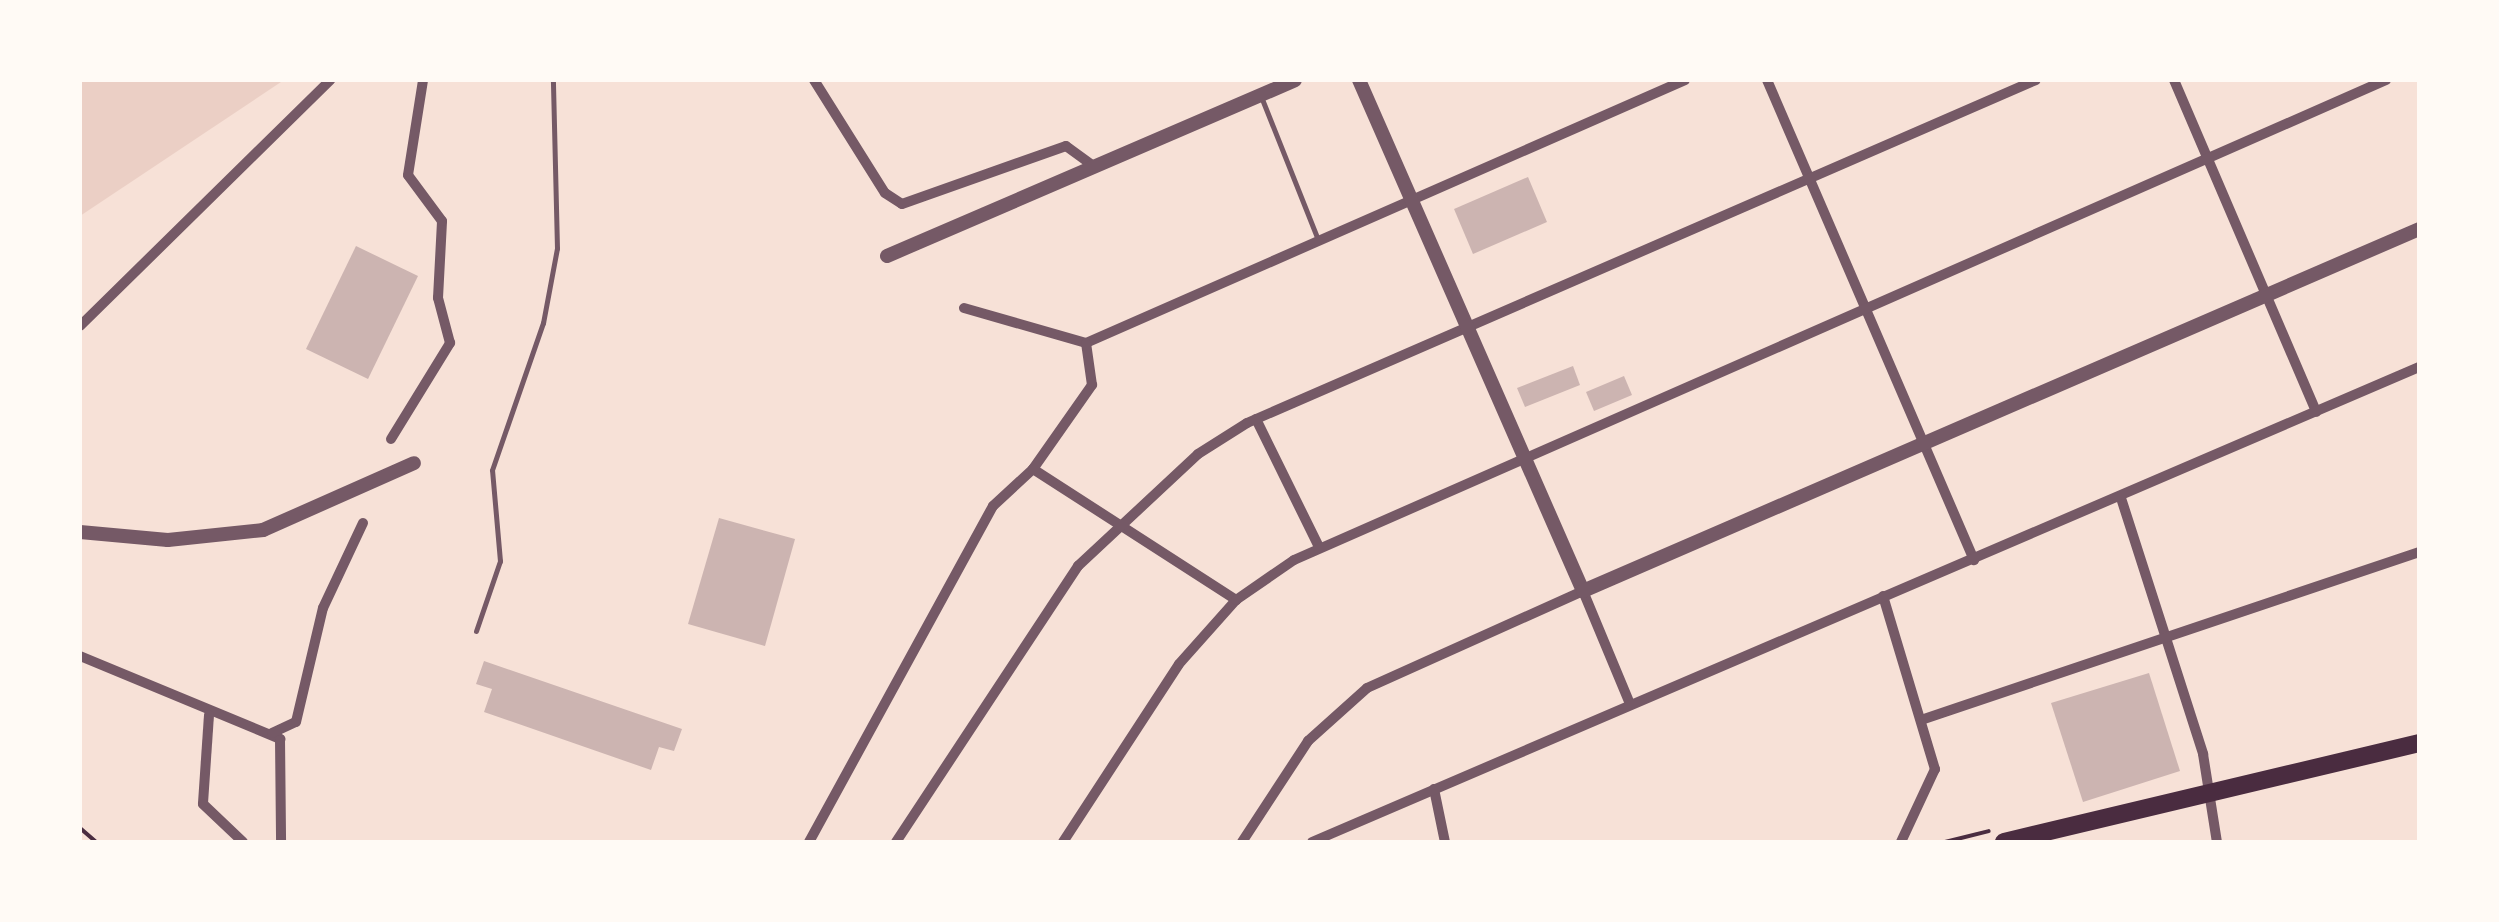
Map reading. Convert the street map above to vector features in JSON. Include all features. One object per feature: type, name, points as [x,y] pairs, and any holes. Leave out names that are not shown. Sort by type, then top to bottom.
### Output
[{"type":"main road","points":[[2004,842],[2419,743]]},
{"type":"street","points":[[80,326],[330,80]]},
{"type":"street","points":[[391,439],[450,343],[438,298],[442,222],[408,175],[423,80]]},
{"type":"street","points":[[814,80],[884,193],[902,204],[1066,146],[1091,164]]},
{"type":"street","points":[[887,256],[1091,164],[1296,80]]},
{"type":"street","points":[[1358,80],[1630,704]]},
{"type":"street","points":[[964,308],[1086,343],[1685,80]]},
{"type":"street","points":[[1767,80],[1974,560]]},
{"type":"street","points":[[896,842],[1078,566],[1117,523],[1256,420],[2036,80]]},
{"type":"street","points":[[2174,80],[2316,412]]},
{"type":"street","points":[[1063,842],[1180,664],[1236,600],[1319,547],[2386,80]]},
{"type":"street","points":[[1242,842],[1308,741],[1366,688],[2419,228]]},
{"type":"street","points":[[808,842],[993,506],[1033,469],[1092,385],[1086,343]]},
{"type":"street","points":[[1312,842],[2419,367]]},
{"type":"street","points":[[1256,420],[1319,547]]},
{"type":"street","points":[[80,532],[168,540],[263,530],[414,462]]},
{"type":"street","points":[[1033,469],[1236,600]]},
{"type":"street","points":[[2121,498],[2210,792],[2218,842]]},
{"type":"street","points":[[272,733],[296,722],[323,608],[363,523]]},
{"type":"street","points":[[1924,718],[2419,552]]},
{"type":"street","points":[[1883,596],[1924,718],[1935,770],[1901,842]]},
{"type":"street","points":[[80,656],[208,714],[272,733],[287,756],[281,842]]},
{"type":"street","points":[[208,714],[203,804],[243,842]]},
{"type":"street","points":[[1434,789],[1445,842]]},
{"type":"lane","points":[[476,631],[500,561],[492,470],[543,324],[557,248],[552,80]]},
{"type":"lane","points":[[1260,96],[1318,240]]},
{"type":"path","points":[[80,828],[96,842]]},
{"type":"shaded area","points":[[80,80],[284,80],[80,216]]},
{"type":"building","points":[[1528,177],[1547,222],[1473,254],[1454,209]]},
{"type":"building","points":[[356,246],[418,276],[368,379],[306,349]]},
{"type":"building","points":[[1573,366],[1580,385],[1525,407],[1517,388]]},
{"type":"building","points":[[1624,376],[1632,395],[1594,411],[1586,392]]},
{"type":"building","points":[[719,518],[795,539],[765,646],[688,624]]},
{"type":"building","points":[[484,661],[682,729],[674,751],[659,747],[651,770],[484,712],[492,689],[476,684]]},
{"type":"building","points":[[2149,673],[2180,771],[2083,802],[2051,703]]}]
